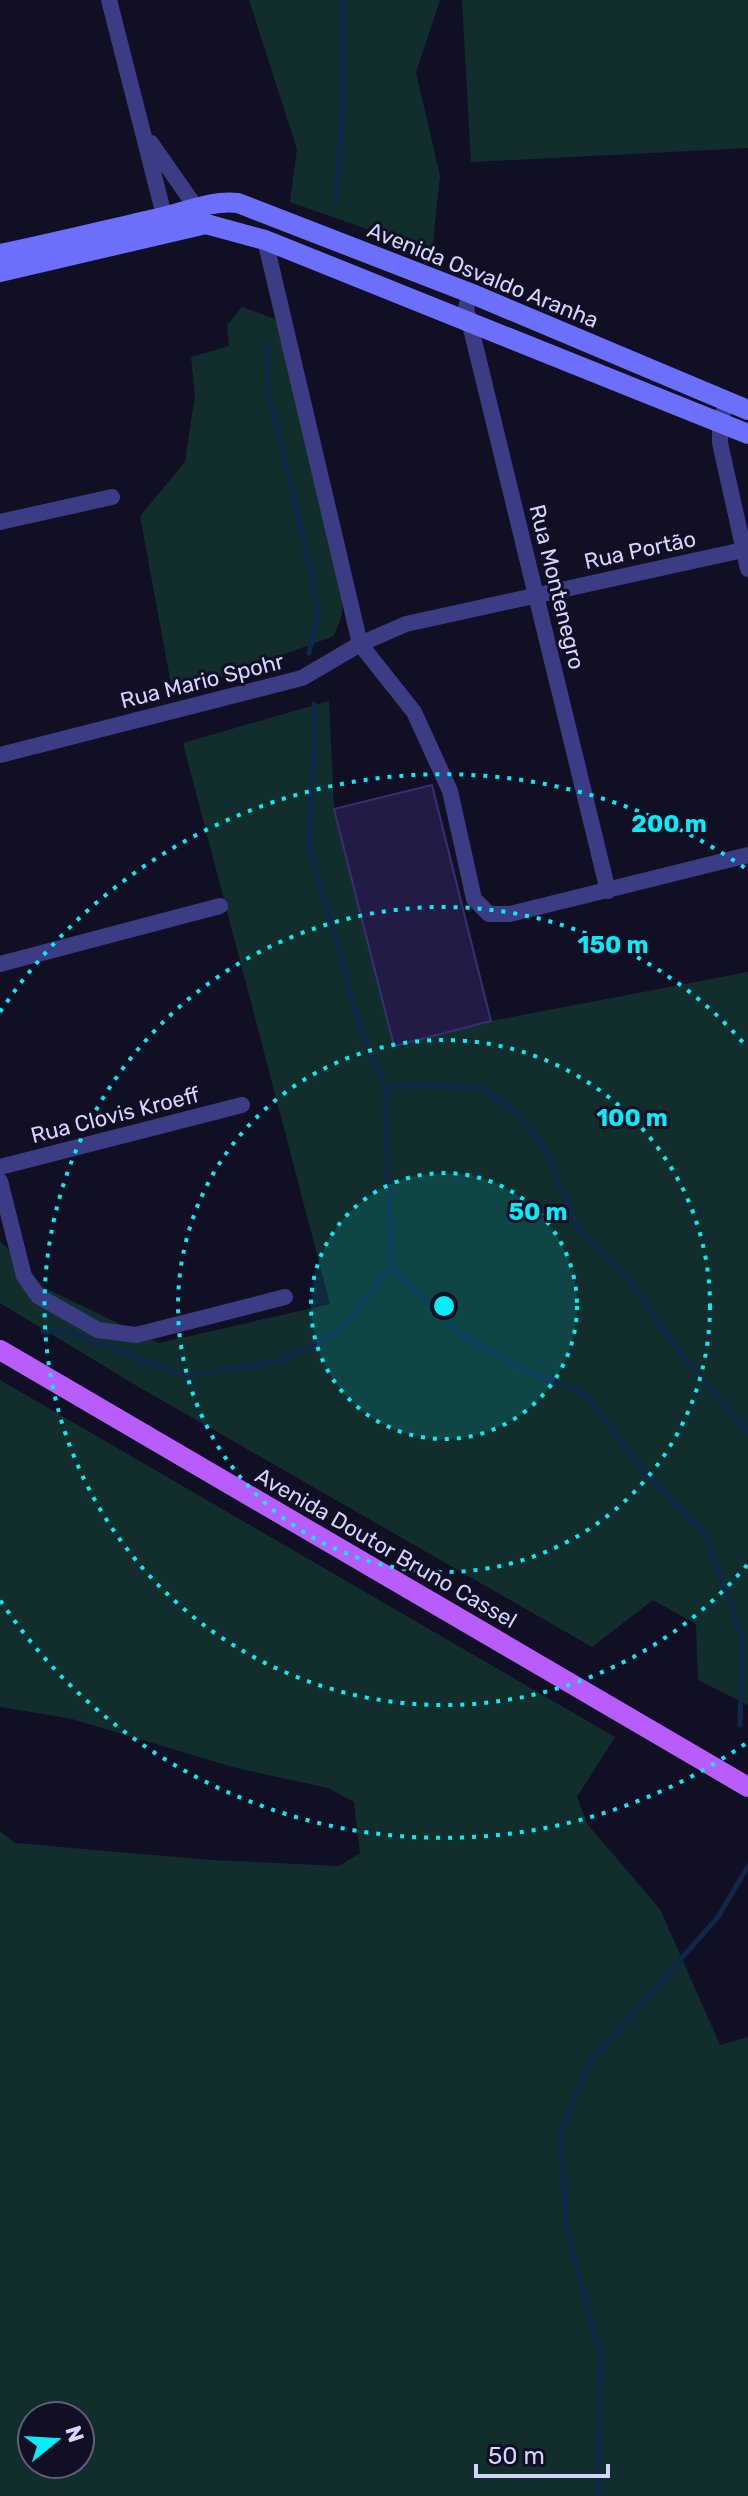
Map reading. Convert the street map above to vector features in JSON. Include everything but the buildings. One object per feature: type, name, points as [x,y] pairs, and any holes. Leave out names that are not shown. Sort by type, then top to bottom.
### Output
[{"type":"main road","name":"Avenida Osvaldo Aranha","points":[[167,225],[202,216],[225,202],[238,203],[470,293],[748,410]]},
{"type":"main road","points":[[202,216],[748,434]]},
{"type":"main road","points":[[0,254],[167,225]]},
{"type":"main road","points":[[0,272],[167,225]]},
{"type":"main road","name":"Avenida Doutor Bruno Cassel","points":[[0,1350],[748,1787]]},
{"type":"street","points":[[109,0],[167,225]]},
{"type":"street","points":[[145,135],[202,216]]},
{"type":"street","points":[[265,240],[360,644],[414,712],[450,791],[474,899],[489,914],[510,914],[748,855]]},
{"type":"street","name":"Rua Montenegro","points":[[470,293],[466,308],[608,891]]},
{"type":"street","points":[[727,402],[720,422],[720,443],[748,569]]},
{"type":"street","points":[[0,522],[112,497]]},
{"type":"street","name":"Rua Portão","points":[[406,624],[743,550]]},
{"type":"street","name":"Rua Mario Spohr","points":[[0,755],[302,678],[360,644],[406,624]]},
{"type":"street","points":[[0,964],[220,906]]},
{"type":"street","name":"Rua Clovis Kroeff","points":[[0,1167],[242,1105]]},
{"type":"street","points":[[0,1181],[24,1276],[38,1296],[98,1330],[136,1335],[285,1297]]},
{"type":"green space","points":[[249,0],[440,0],[416,72],[440,176],[432,252],[290,202],[297,149]]},
{"type":"green space","points":[[462,0],[748,0],[748,148],[471,162]]},
{"type":"green space","points":[[242,307],[275,319],[301,399],[342,580],[342,615],[334,636],[173,695],[140,516],[185,462],[195,395],[191,357],[229,346],[227,325]]},
{"type":"green space","points":[[329,701],[334,809],[394,1045],[491,1021],[748,972],[748,1705],[698,1680],[696,1624],[653,1600],[592,1647],[137,1386],[0,1303],[0,1241],[45,1288],[159,1343],[330,1304],[183,743]]},
{"type":"green space","points":[[0,1380],[615,1737],[577,1797],[588,1825],[660,1909],[720,2045],[748,2037],[748,2496],[0,2496],[0,1831],[15,1843],[211,1860],[339,1866],[360,1853],[354,1802],[328,1788],[236,1768],[72,1719],[0,1707]]},
{"type":"waterway","points":[[335,202],[342,101],[342,0]]},
{"type":"waterway","points":[[267,343],[267,387],[311,572],[318,615],[309,653]]},
{"type":"waterway","points":[[43,1332],[65,1331],[185,1376],[281,1361],[338,1332],[391,1267],[385,1087],[359,1026],[308,841],[314,704]]},
{"type":"waterway","points":[[385,1087],[482,1088],[519,1115],[545,1150],[577,1226],[630,1281],[671,1341],[748,1434]]},
{"type":"waterway","points":[[391,1267],[459,1333],[517,1367],[586,1395],[643,1472],[705,1535],[742,1637],[740,1725]]},
{"type":"waterway","points":[[597,2496],[601,2358],[567,2231],[559,2135],[588,2064],[718,1917],[748,1866]]}]
